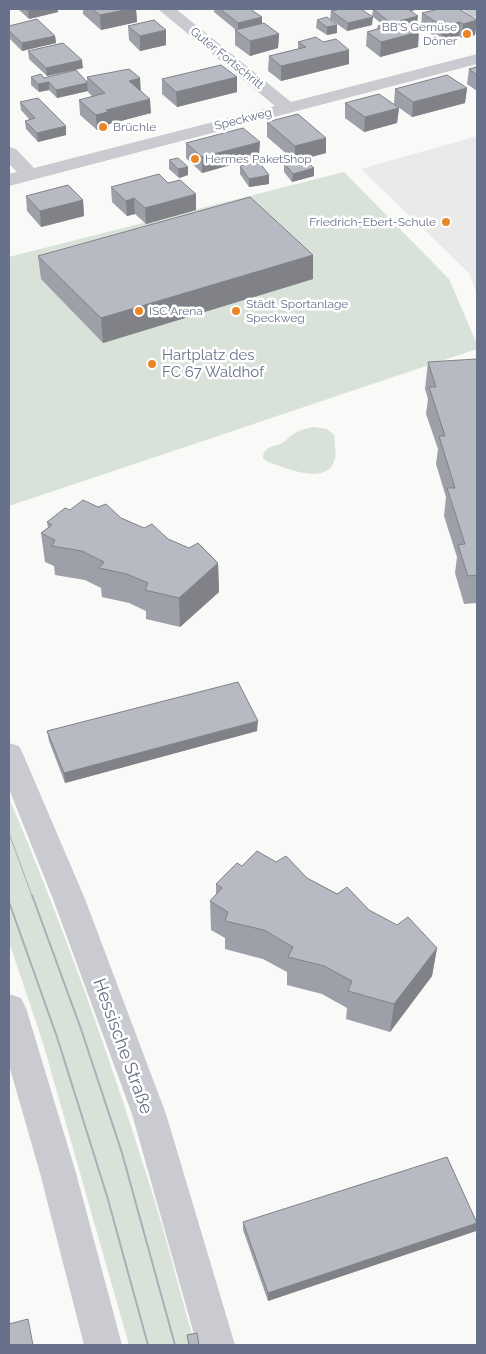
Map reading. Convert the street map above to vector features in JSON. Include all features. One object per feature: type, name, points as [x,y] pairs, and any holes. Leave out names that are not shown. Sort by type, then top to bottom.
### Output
[{"type":"street","name":"Guter Fortschritt","points":[[166,9],[288,108]]},
{"type":"street","points":[[470,9],[477,13]]},
{"type":"street","name":"Speckweg","points":[[9,180],[240,125],[288,108],[477,59]]},
{"type":"street","points":[[9,153],[29,174]]},
{"type":"street","name":"Hessische Straße","points":[[9,754],[69,899],[149,1114],[216,1345]]},
{"type":"street","points":[[9,1008],[58,1173],[103,1345]]},
{"type":"shaded area","name":"Friedrich-Ebert-Schule","points":[[477,136],[477,295],[470,274],[361,169]]},
{"type":"shaded area","name":"Städt. Sportanlage Speckweg","points":[[344,172],[449,279],[477,344],[477,349],[9,506],[9,257]]},
{"type":"shaded area","points":[[314,427],[327,429],[335,436],[335,459],[331,467],[324,472],[315,474],[295,471],[268,462],[263,458],[268,448],[282,443],[298,432]]},
{"type":"shaded area","points":[[9,798],[67,943],[119,1090],[157,1208],[195,1345],[129,1345],[43,1043],[9,942]]},
{"type":"building","points":[[92,9],[130,9],[100,15]]},
{"type":"building","points":[[220,9],[250,9],[262,17],[238,23]]},
{"type":"building","points":[[361,9],[373,17],[348,23],[331,11]]},
{"type":"building","points":[[373,9],[408,9],[418,16],[391,23]]},
{"type":"building","points":[[439,9],[459,9],[477,20],[463,24],[460,22],[442,26],[422,13]]},
{"type":"building","points":[[327,17],[337,25],[327,27],[317,20]]},
{"type":"building","points":[[37,19],[55,36],[22,43],[9,31],[9,26]]},
{"type":"building","points":[[154,20],[166,30],[140,36],[128,26]]},
{"type":"building","points":[[264,23],[279,34],[250,41],[235,30]]},
{"type":"building","points":[[404,23],[419,32],[381,42],[367,32],[381,28],[378,26],[385,24],[389,26]]},
{"type":"building","points":[[316,37],[323,42],[336,39],[349,50],[281,66],[269,56],[306,47],[298,42]]},
{"type":"building","points":[[63,43],[82,60],[46,68],[28,51]]},
{"type":"building","points":[[221,65],[237,77],[176,92],[162,79]]},
{"type":"building","points":[[477,67],[477,75],[469,69]]},
{"type":"building","points":[[129,69],[140,78],[129,81],[150,99],[106,110],[108,112],[96,115],[79,100],[105,93],[87,77]]},
{"type":"building","points":[[76,70],[87,83],[56,90],[49,82],[38,84],[31,77],[41,74],[44,78]]},
{"type":"building","points":[[447,75],[467,88],[413,102],[395,89]]},
{"type":"building","points":[[379,94],[399,108],[365,117],[345,103]]},
{"type":"building","points":[[38,98],[66,126],[37,133],[25,121],[35,118],[20,102]]},
{"type":"building","points":[[298,114],[326,138],[295,146],[267,122]]},
{"type":"building","points":[[243,128],[260,142],[202,157],[186,143]]},
{"type":"building","points":[[178,158],[188,167],[178,169],[169,160]]},
{"type":"building","points":[[304,159],[314,168],[293,174],[284,163]]},
{"type":"building","points":[[259,162],[269,175],[249,179],[240,166]]},
{"type":"building","points":[[159,174],[168,183],[180,180],[196,194],[145,208],[134,198],[126,201],[111,187]]},
{"type":"building","points":[[68,185],[83,200],[40,211],[26,196]]},
{"type":"building","name":"ISC Arena","points":[[250,197],[313,255],[101,318],[38,256]]},
{"type":"building","points":[[476,359],[477,575],[468,576],[458,545],[465,544],[447,488],[455,488],[439,436],[445,436],[429,387],[436,387],[428,362]]},
{"type":"building","points":[[83,500],[98,507],[106,504],[121,518],[144,528],[152,524],[168,539],[189,548],[198,543],[218,563],[179,598],[145,590],[148,583],[127,574],[99,568],[104,562],[82,551],[52,546],[55,540],[41,533],[52,525],[47,522],[65,508],[70,510]]},
{"type":"building","points":[[238,682],[258,721],[64,773],[47,731]]},
{"type":"building","points":[[257,851],[276,862],[286,856],[307,878],[337,894],[347,887],[369,910],[397,925],[408,917],[437,948],[394,1004],[348,991],[352,981],[324,966],[288,957],[293,947],[264,930],[225,921],[228,912],[210,901],[222,888],[216,884],[237,863],[242,866]]},
{"type":"building","points":[[447,1157],[477,1223],[268,1293],[243,1222]]},
{"type":"building","points":[[28,1319],[33,1345],[9,1345],[9,1324]]},
{"type":"building","points":[[197,1333],[199,1345],[189,1345],[187,1335]]},
{"type":"tram line","points":[[9,833],[32,896]]},
{"type":"tram line","points":[[32,895],[81,1029],[122,1153],[175,1345]]},
{"type":"tram line","points":[[9,902],[57,1037],[107,1196],[148,1345]]},
{"type":"place","name":"BB'S Gemüse Döner","points":[[467,34]]},
{"type":"place","name":"Brüchle","points":[[103,127]]},
{"type":"place","name":"Hermes PaketShop","points":[[195,159]]},
{"type":"place","name":"Friedrich-Ebert-Schule","points":[[446,222]]},
{"type":"place","name":"ISC Arena","points":[[139,311]]},
{"type":"place","name":"Städt. Sportanlage Speckweg","points":[[236,311]]},
{"type":"place","name":"Hartplatz des FC 67 Waldhof","points":[[152,364]]}]
